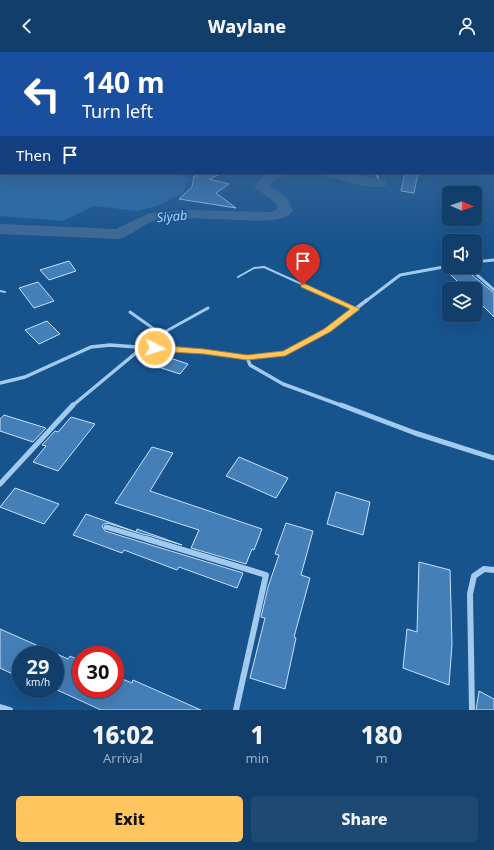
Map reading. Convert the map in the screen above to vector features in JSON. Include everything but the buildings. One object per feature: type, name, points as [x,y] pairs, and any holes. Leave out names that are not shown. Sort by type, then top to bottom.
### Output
[{"type":"street","points":[[482,261],[494,260]]},
{"type":"street","points":[[0,383],[25,377],[91,347],[110,344],[247,357],[285,353],[327,330],[400,275],[442,267]]},
{"type":"street","points":[[476,274],[494,290]]},
{"type":"street","points":[[0,484],[69,409],[143,347]]},
{"type":"street","points":[[247,357],[250,365],[283,384],[415,433],[494,458]]},
{"type":"street","points":[[106,527],[266,576],[236,710]]},
{"type":"street","points":[[472,710],[470,594],[474,576],[484,569],[494,570]]},
{"type":"street","points":[[0,706],[10,710]]},
{"type":"lane","points":[[238,277],[254,268],[264,267],[356,309]]},
{"type":"lane","points":[[0,291],[5,292]]},
{"type":"lane","points":[[162,334],[208,308]]},
{"type":"lane","points":[[130,312],[162,334],[178,350]]},
{"type":"shaded area","points":[[0,184],[187,184],[183,193],[157,206],[137,211],[94,206],[62,221],[0,216]]},
{"type":"waterway","name":"Siyab","points":[[0,229],[119,234],[150,217],[190,214],[272,216],[286,211],[282,201],[261,187],[264,184]]},
{"type":"route","points":[[155,348],[247,357],[285,353],[327,330],[356,309],[303,285]]}]
